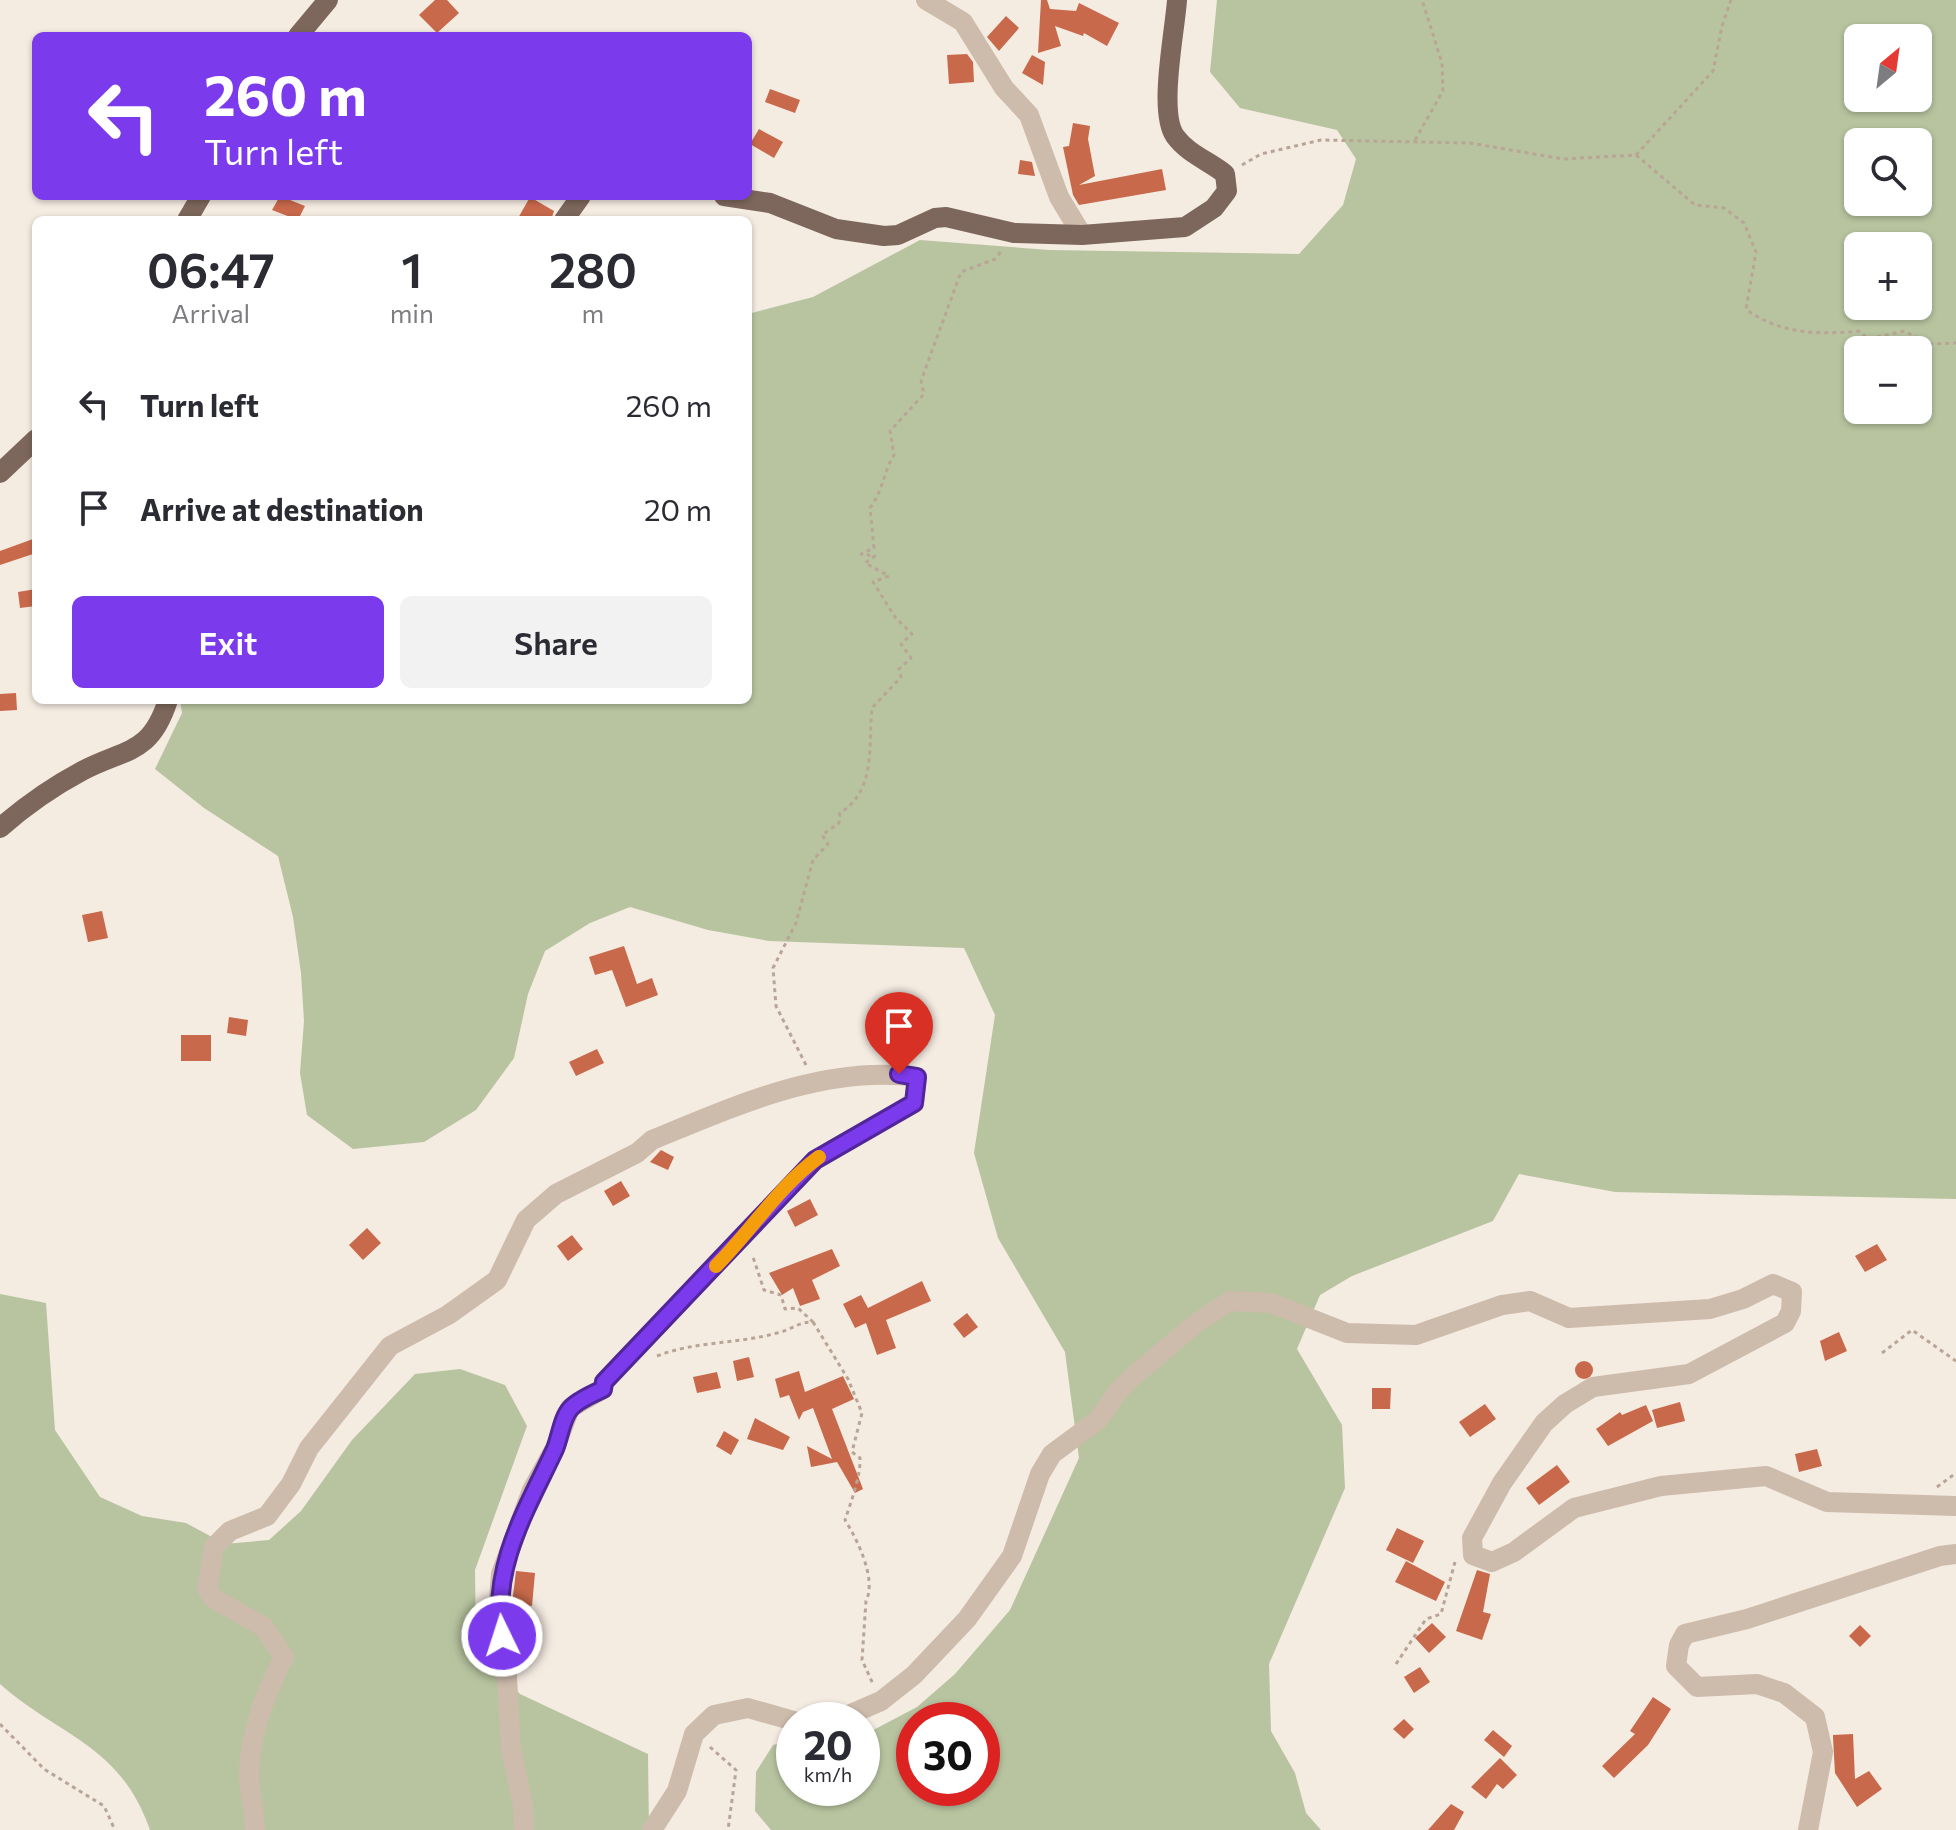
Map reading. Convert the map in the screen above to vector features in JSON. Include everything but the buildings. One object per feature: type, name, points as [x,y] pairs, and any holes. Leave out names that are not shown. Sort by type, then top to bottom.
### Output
[{"type":"main road","points":[[301,32],[328,0]]},
{"type":"main road","points":[[750,200],[770,203],[836,229],[884,236],[898,235],[935,218],[946,217],[1014,233],[1082,235],[1185,227],[1214,208],[1227,191],[1225,174],[1188,150],[1169,127],[1168,95],[1177,0]]},
{"type":"main road","points":[[0,473],[32,443]]},
{"type":"main road","points":[[0,828],[41,795],[85,769],[123,756],[151,735],[166,704]]},
{"type":"street","points":[[926,0],[963,22],[1004,88],[1029,115],[1059,197],[1082,235]]},
{"type":"street","points":[[255,1830],[249,1774],[252,1749],[268,1687],[284,1657],[264,1627],[213,1598],[207,1589],[214,1547],[230,1531],[267,1516],[291,1484],[309,1448],[390,1346],[448,1315],[497,1280],[526,1220],[556,1194],[637,1153],[652,1140],[741,1104],[816,1084],[881,1072],[917,1077],[914,1103],[815,1160],[763,1211],[743,1239],[604,1382],[603,1389],[570,1408],[555,1448],[532,1490],[501,1574],[498,1612],[506,1659],[511,1749],[523,1806],[524,1830]]},
{"type":"street","points":[[881,1701],[914,1675],[967,1619],[1012,1556],[1040,1474],[1052,1454],[1098,1420],[1119,1390],[1135,1375],[1195,1324],[1230,1301],[1271,1303],[1347,1333],[1416,1335],[1502,1305],[1530,1301],[1569,1318],[1710,1309],[1743,1299],[1773,1284],[1792,1292],[1791,1311],[1785,1323],[1708,1367],[1689,1374],[1593,1387],[1565,1404],[1544,1423],[1502,1483],[1472,1538],[1473,1555],[1492,1562],[1514,1552],[1574,1508],[1661,1486],[1766,1476],[1827,1502],[1956,1506]]},
{"type":"street","points":[[1808,1830],[1823,1752],[1815,1717],[1784,1693],[1757,1684],[1697,1687],[1676,1666],[1679,1645],[1685,1634],[1747,1619],[1885,1571],[1956,1554]]},
{"type":"street","points":[[652,1830],[677,1791],[694,1734],[714,1715],[748,1708],[776,1716]]},
{"type":"path","points":[[1415,140],[1443,91],[1442,63],[1422,0]]},
{"type":"path","points":[[1636,155],[1713,71],[1731,0]]},
{"type":"path","points":[[1225,174],[1261,154],[1321,140],[1470,143],[1563,159],[1636,155],[1695,205],[1724,208],[1744,223],[1756,252],[1746,309],[1766,324],[1824,334],[1859,331],[1868,339],[1904,331],[1930,344],[1956,343]]},
{"type":"path","points":[[816,1084],[776,1006],[773,968],[796,923],[813,860],[828,844],[822,835],[839,823],[840,813],[851,806],[871,766],[872,708],[901,677],[899,669],[911,658],[901,644],[912,634],[895,617],[873,582],[889,576],[865,563],[875,556],[861,554],[874,548],[870,508],[881,494],[885,470],[894,455],[890,431],[924,394],[921,381],[961,272],[995,259],[1014,233]]},
{"type":"path","points":[[743,1239],[748,1240],[764,1290],[781,1295],[785,1309],[798,1308],[813,1322],[848,1379],[862,1413],[852,1452],[860,1458],[861,1472],[853,1485],[845,1520],[864,1552],[871,1593],[866,1601],[862,1660],[881,1701]]},
{"type":"path","points":[[648,1361],[660,1354],[780,1333],[802,1322],[813,1322]]},
{"type":"path","points":[[1882,1353],[1912,1330],[1956,1361]]},
{"type":"path","points":[[1396,1664],[1426,1619],[1441,1614],[1456,1556],[1473,1555]]},
{"type":"path","points":[[0,1724],[44,1769],[104,1806],[115,1830]]},
{"type":"path","points":[[694,1734],[736,1770],[728,1830]]},
{"type":"green space","points":[[1217,0],[1956,0],[1956,1199],[1615,1192],[1519,1174],[1493,1221],[1352,1276],[1320,1295],[1297,1349],[1342,1425],[1345,1488],[1269,1664],[1271,1731],[1295,1773],[1306,1813],[1321,1830],[771,1830],[755,1811],[756,1772],[773,1745],[776,1744],[776,1806],[880,1806],[880,1727],[896,1718],[896,1806],[1000,1806],[1000,1702],[923,1702],[955,1674],[1010,1610],[1079,1458],[1065,1352],[998,1238],[974,1153],[995,1015],[964,948],[769,941],[708,930],[630,907],[590,923],[545,951],[528,994],[514,1058],[476,1110],[424,1142],[353,1149],[307,1115],[300,1073],[304,1021],[301,973],[293,917],[278,856],[204,808],[155,769],[182,713],[181,704],[752,704],[752,313],[813,297],[920,240],[1049,250],[1299,254],[1343,205],[1356,159],[1337,130],[1240,108],[1210,72]]},
{"type":"green space","points":[[0,1294],[46,1303],[55,1430],[100,1497],[142,1516],[186,1523],[225,1544],[269,1540],[301,1511],[352,1440],[415,1374],[460,1369],[505,1385],[527,1426],[475,1570],[476,1647],[520,1694],[648,1754],[649,1830],[150,1830],[137,1801],[105,1760],[0,1684]]},
{"type":"slow traffic","points":[[716,1266],[743,1239],[763,1211],[819,1157]]},
{"type":"route","points":[[502,1636],[498,1612],[501,1574],[532,1490],[555,1448],[570,1408],[603,1389],[604,1382],[743,1239],[763,1211],[815,1160],[843,1141],[877,1127],[914,1103],[917,1077],[899,1074]]}]
